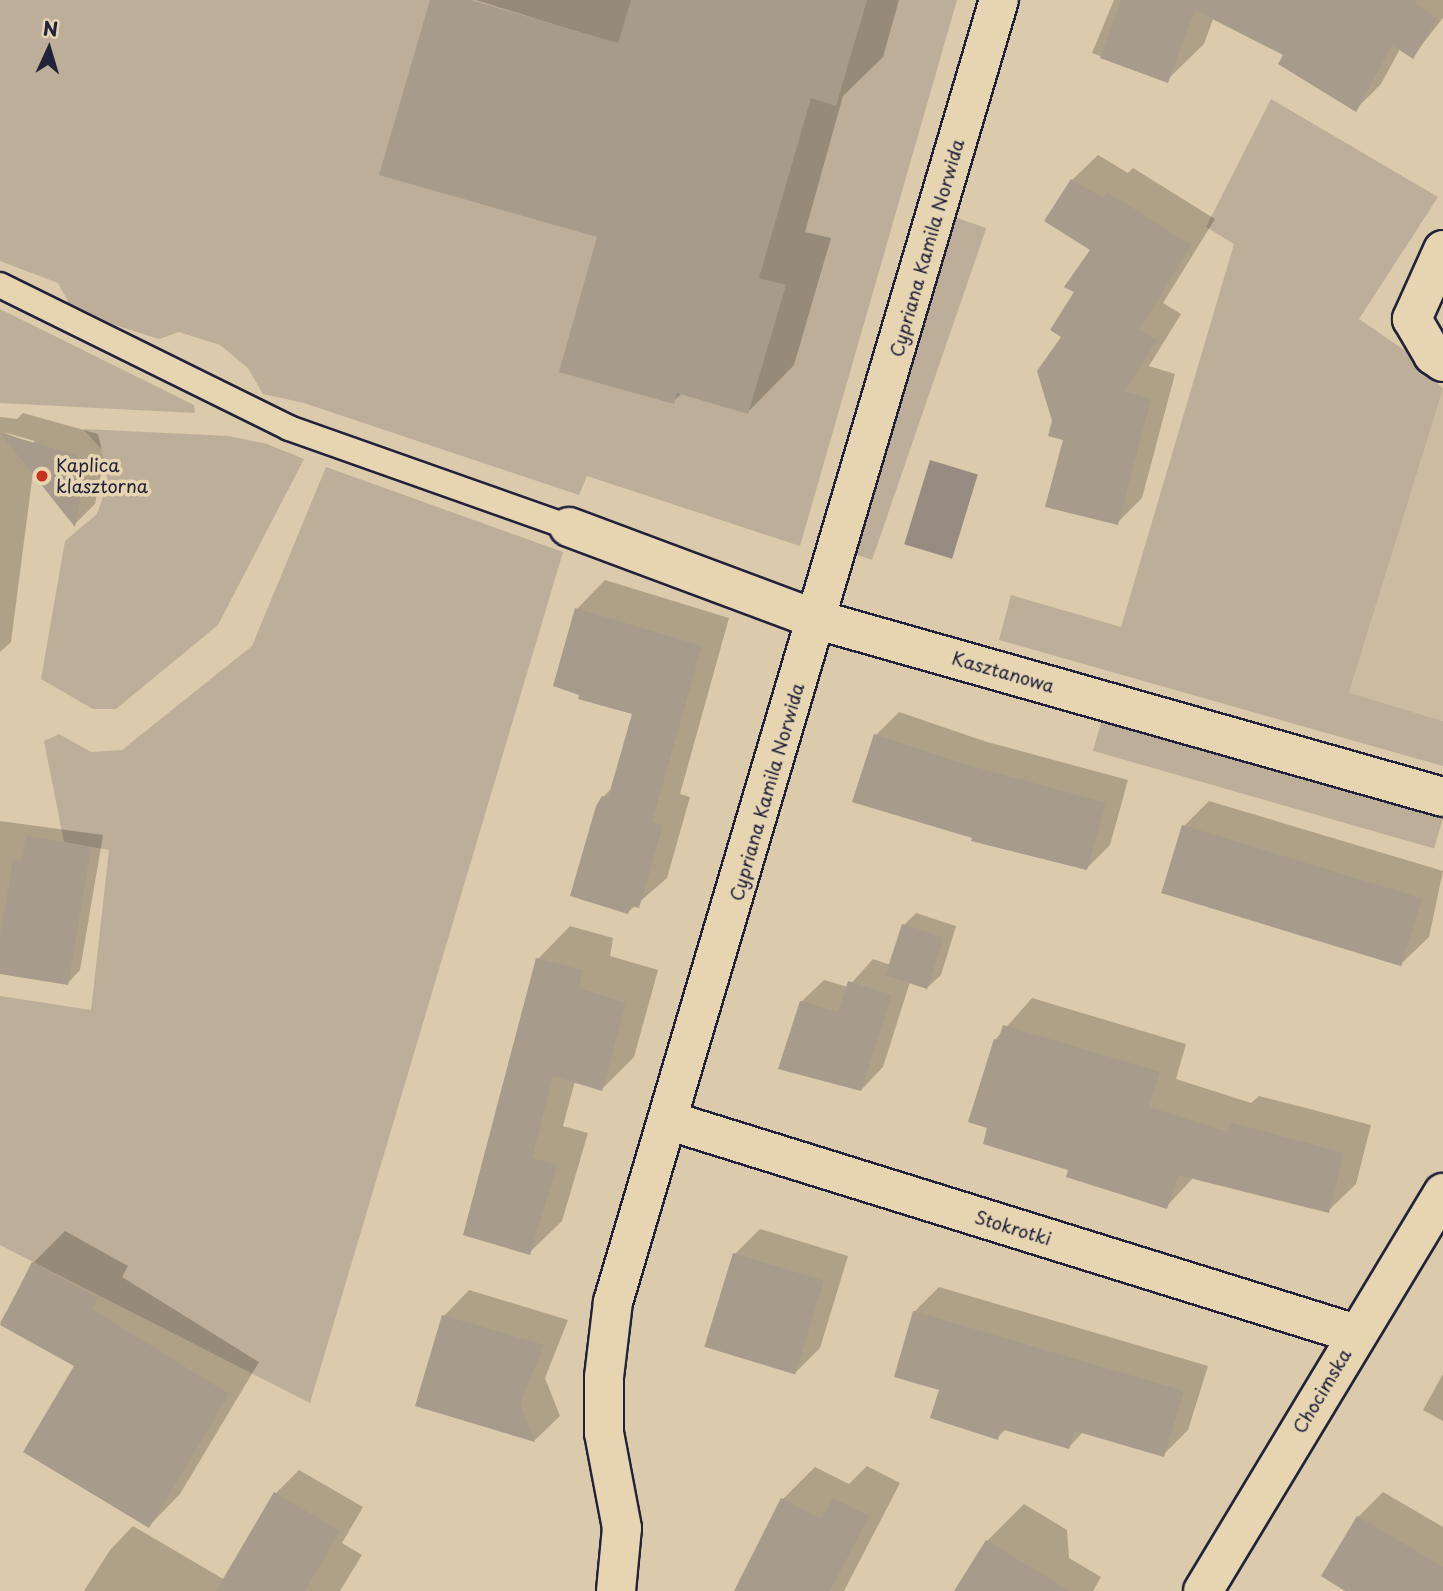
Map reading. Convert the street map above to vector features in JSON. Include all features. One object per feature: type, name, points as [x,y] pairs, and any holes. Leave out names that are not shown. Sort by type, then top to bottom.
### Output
[{"type":"street","name":"Cypriana Kamila Norwida","points":[[616,1591],[622,1528],[604,1433],[604,1377],[613,1302],[670,1121],[999,0]]},
{"type":"street","points":[[1443,250],[1412,318],[1417,331],[1443,362]]},
{"type":"street","name":"Kasztanowa","points":[[569,527],[818,620],[1443,797]]},
{"type":"street","name":"Stokrotki","points":[[670,1121],[1356,1334]]},
{"type":"street","name":"Chocimska","points":[[1203,1591],[1356,1334],[1432,1234],[1443,1193]]},
{"type":"lane","points":[[0,285],[289,428],[569,527]]},
{"type":"shaded area","points":[[0,0],[957,0],[800,546],[587,476],[579,495],[304,403],[263,394],[248,368],[220,345],[179,332],[159,339],[115,325],[69,303],[58,283],[0,261]]},
{"type":"shaded area","points":[[1271,99],[1438,197],[1359,319],[1410,354],[1443,389],[1349,693],[1443,721],[1443,766],[999,640],[1011,595],[1121,627],[1234,244],[1206,227]]},
{"type":"shaded area","points":[[957,218],[986,228],[872,560],[843,550]]},
{"type":"shaded area","points":[[0,309],[194,405],[195,413],[0,403]]},
{"type":"shaded area","points":[[1443,389],[1443,721],[1349,694]]},
{"type":"shaded area","points":[[83,429],[229,436],[267,444],[304,459],[218,625],[116,709],[93,709],[41,679],[65,541],[97,514],[108,483],[102,450]]},
{"type":"shaded area","points":[[930,460],[978,475],[952,559],[904,544]]},
{"type":"shaded area","points":[[326,467],[563,552],[310,1403],[0,1245],[0,996],[91,1010],[109,850],[64,842],[44,741],[59,734],[91,752],[122,750],[252,646]]},
{"type":"shaded area","points":[[1102,719],[1443,817],[1434,849],[1093,751]]},
{"type":"building","points":[[430,0],[470,0],[618,43],[631,0],[867,0],[836,106],[811,98],[759,278],[786,285],[748,414],[677,393],[674,404],[559,372],[597,237],[379,175]]},
{"type":"building","points":[[1121,0],[1417,0],[1415,3],[1438,19],[1413,59],[1392,45],[1356,112],[1278,64],[1283,55],[1195,10],[1168,83],[1100,58]]},
{"type":"building","points":[[1071,179],[1103,198],[1107,192],[1191,245],[1140,329],[1157,340],[1125,391],[1151,399],[1118,525],[1045,507],[1063,440],[1048,436],[1052,421],[1037,371],[1061,337],[1050,330],[1074,292],[1064,287],[1090,250],[1044,221]]},
{"type":"building","points":[[0,433],[77,455],[84,478],[75,527]]},
{"type":"building","points":[[575,608],[702,646],[652,822],[663,825],[639,908],[631,906],[628,914],[570,896],[596,806],[602,796],[608,798],[632,714],[578,699],[579,695],[553,686]]},
{"type":"building","points":[[874,734],[964,764],[1106,803],[1087,870],[971,841],[972,838],[852,802]]},
{"type":"building","points":[[1182,825],[1422,898],[1401,966],[1161,893]]},
{"type":"building","points":[[26,836],[91,847],[68,985],[0,974],[0,936],[13,860],[22,861]]},
{"type":"building","points":[[902,924],[944,938],[927,989],[885,975]]},
{"type":"building","points":[[536,958],[582,970],[579,988],[626,1003],[602,1091],[553,1076],[532,1158],[557,1165],[530,1255],[463,1235]]},
{"type":"building","points":[[848,981],[892,995],[861,1091],[778,1069],[800,1001],[838,1012]]},
{"type":"building","points":[[1003,1025],[1160,1072],[1149,1107],[1227,1132],[1230,1122],[1344,1153],[1329,1213],[1178,1175],[1167,1209],[1066,1177],[1068,1170],[983,1144],[987,1128],[968,1122],[994,1039],[998,1040]]},
{"type":"building","points":[[733,1253],[824,1281],[795,1374],[704,1347]]},
{"type":"building","points":[[32,1262],[98,1298],[92,1309],[229,1394],[149,1528],[23,1452],[74,1366],[0,1325]]},
{"type":"building","points":[[913,1311],[1184,1391],[1164,1457],[1075,1431],[1069,1449],[1001,1429],[998,1440],[930,1418],[939,1390],[894,1377]]},
{"type":"building","points":[[442,1315],[544,1345],[520,1404],[535,1442],[415,1406]]},
{"type":"building","points":[[274,1492],[340,1531],[305,1591],[216,1591]]},
{"type":"building","points":[[781,1498],[822,1519],[833,1498],[869,1516],[830,1591],[734,1591]]},
{"type":"building","points":[[1357,1516],[1443,1567],[1443,1591],[1345,1591],[1321,1576]]},
{"type":"building","points":[[986,1540],[1070,1591],[954,1591]]},
{"type":"place","name":"Kaplica klasztorna","points":[[42,476]]}]
